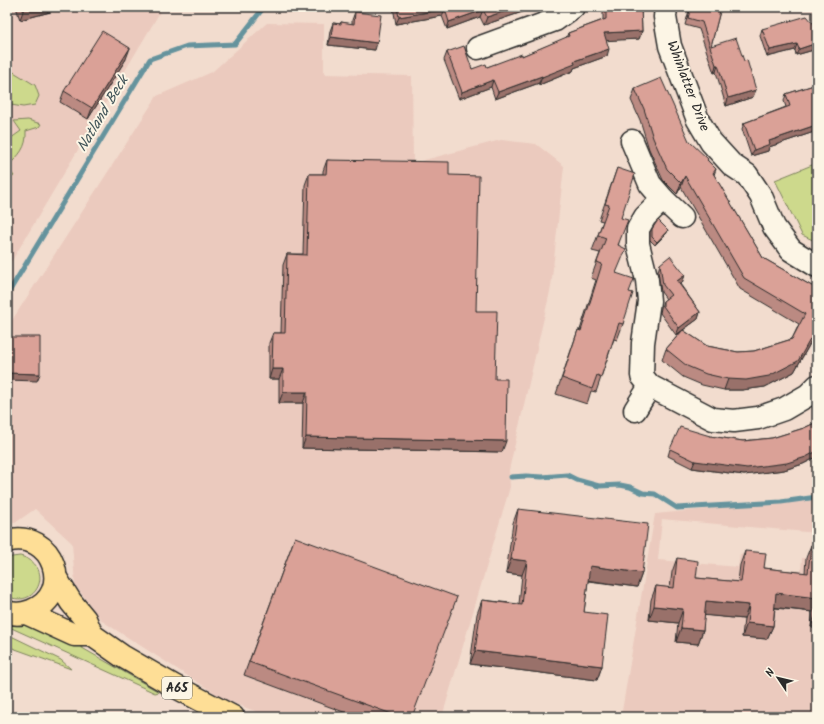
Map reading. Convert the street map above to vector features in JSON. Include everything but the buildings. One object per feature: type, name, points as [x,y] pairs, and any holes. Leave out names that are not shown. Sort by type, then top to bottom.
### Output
[{"type":"main road","name":"A65","points":[[7,541],[13,539],[24,539],[34,542],[43,548],[50,557],[54,566],[56,578],[71,602],[85,619],[92,635],[122,656],[174,686],[233,717]]},
{"type":"main road","points":[[16,613],[37,609],[47,601],[53,590],[56,578]]},
{"type":"main road","points":[[16,613],[74,635],[92,635]]},
{"type":"street","points":[[478,48],[555,20],[573,7]]},
{"type":"street","name":"Whinlatter Drive","points":[[666,7],[665,17],[670,46],[698,120],[711,142],[732,165],[747,176],[762,196],[774,227],[792,250],[817,266]]},
{"type":"street","points":[[632,141],[650,184],[682,217]]},
{"type":"street","points":[[663,199],[645,217],[638,229],[638,244],[648,280],[649,301],[643,343],[642,376],[650,386],[713,419],[734,421],[758,418],[784,409],[808,395],[817,386]]},
{"type":"street","points":[[635,410],[650,386]]},
{"type":"shaded area","points":[[7,7],[163,7],[7,269]]},
{"type":"shaded area","points":[[267,23],[324,24],[324,74],[412,76],[413,163],[501,140],[536,144],[564,166],[551,287],[509,470],[510,487],[442,717],[270,717],[224,699],[102,621],[75,585],[72,543],[35,509],[15,523],[7,522],[7,328],[157,96],[212,72]]},
{"type":"shaded area","points":[[817,497],[817,533],[662,519],[658,560],[738,567],[740,554],[766,557],[765,568],[801,571],[802,558],[817,559],[817,717],[621,717],[655,514],[781,502]]},
{"type":"green space","points":[[7,68],[35,85],[39,96],[35,105],[23,107],[11,105],[7,94]]},
{"type":"green space","points":[[28,120],[41,124],[39,127],[26,131],[24,147],[19,155],[7,167],[7,141],[21,131],[14,121]]},
{"type":"green space","points":[[817,163],[817,242],[802,235],[775,180]]},
{"type":"green space","points":[[7,167],[14,176],[9,179],[7,177]]},
{"type":"green space","points":[[20,556],[31,561],[38,568],[40,577],[39,585],[34,592],[27,597],[18,599],[7,596],[7,559]]},
{"type":"green space","points":[[7,622],[31,625],[63,637],[159,692],[155,693],[7,626]]},
{"type":"green space","points":[[7,634],[61,660],[71,669],[7,646]]},
{"type":"waterway","name":"Natland Beck","points":[[7,295],[150,59],[187,46],[235,44],[264,7]]},
{"type":"waterway","points":[[511,477],[567,475],[577,480],[599,486],[620,485],[630,487],[643,493],[655,494],[677,508],[781,502],[817,497]]}]
